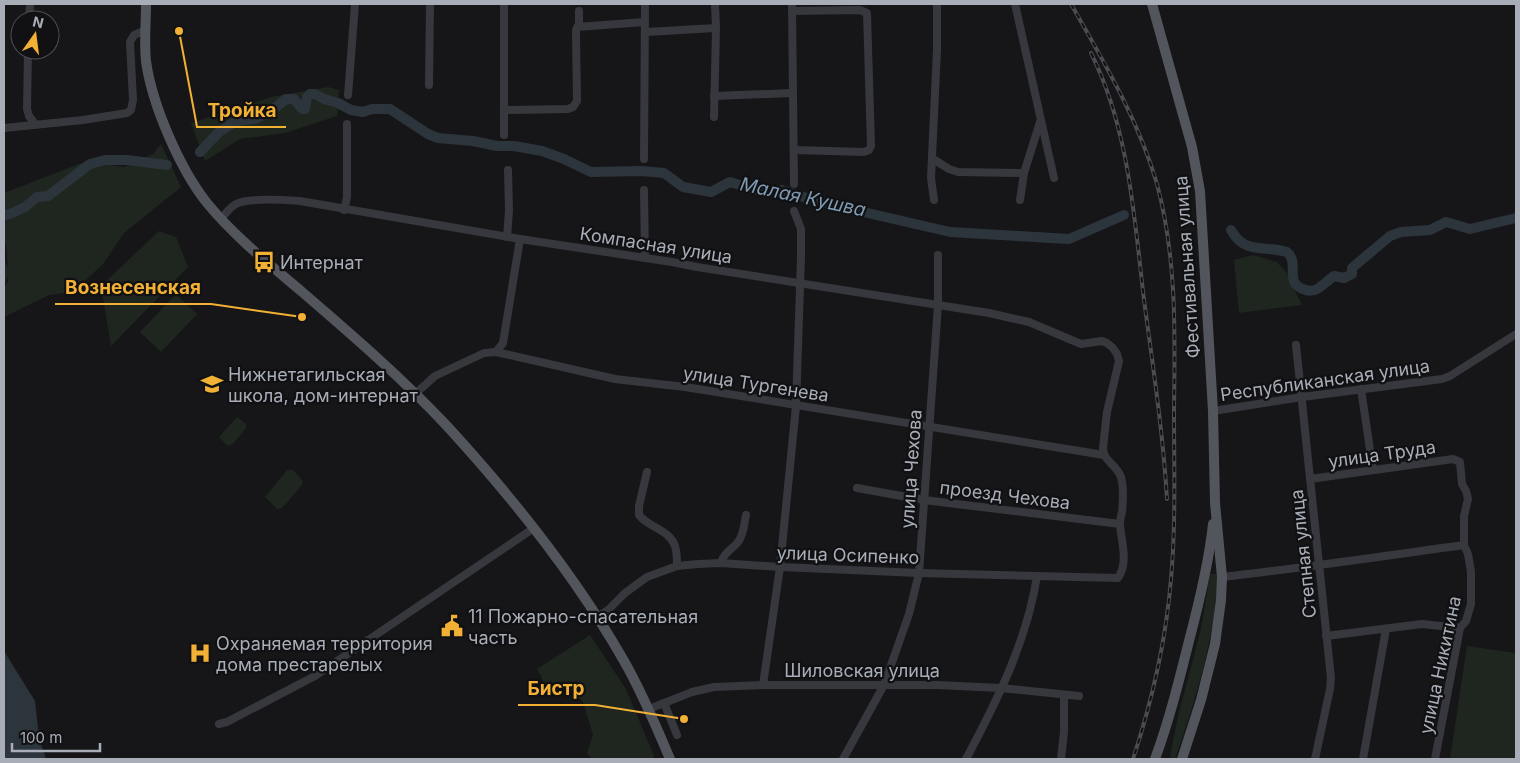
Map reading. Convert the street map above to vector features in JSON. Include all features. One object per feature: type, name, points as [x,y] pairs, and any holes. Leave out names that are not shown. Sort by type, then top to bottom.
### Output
[{"type":"main road","points":[[146,4],[146,61],[153,93],[172,143],[196,188],[208,204],[254,250],[361,344],[446,425],[534,528],[566,570],[624,661],[649,709],[670,759]]},
{"type":"main road","name":"Фестивальная улица","points":[[1152,4],[1192,147],[1200,191],[1213,410],[1215,503],[1222,576],[1215,644],[1201,700],[1182,759]]},
{"type":"main road","name":"Фестивальная улица","points":[[1155,759],[1183,666],[1207,560],[1215,503]]},
{"type":"main road","points":[[1207,560],[1217,559],[1221,561]]},
{"type":"street","points":[[348,95],[355,4]]},
{"type":"street","points":[[429,85],[430,4]]},
{"type":"street","points":[[504,4],[504,135]]},
{"type":"street","points":[[644,159],[645,4]]},
{"type":"street","points":[[714,117],[715,4]]},
{"type":"street","points":[[934,200],[931,178],[937,4]]},
{"type":"street","points":[[1015,4],[1054,178]]},
{"type":"street","points":[[794,184],[792,8],[860,10],[867,13],[871,146],[869,150],[864,152],[795,150]]},
{"type":"street","points":[[504,110],[568,109],[576,104],[576,31],[579,26],[579,12]]},
{"type":"street","points":[[579,26],[645,22]]},
{"type":"street","points":[[646,32],[716,28]]},
{"type":"street","points":[[4,128],[121,115],[131,110],[133,100],[130,42],[134,36],[146,30]]},
{"type":"street","points":[[28,60],[27,109],[29,116],[36,124]]},
{"type":"street","points":[[714,96],[793,93]]},
{"type":"street","points":[[1020,200],[1024,173],[1040,122]]},
{"type":"street","points":[[344,210],[347,197],[347,124]]},
{"type":"street","points":[[933,158],[949,169],[958,172],[1024,173]]},
{"type":"street","points":[[507,237],[509,212],[508,170]]},
{"type":"street","points":[[644,190],[645,258]]},
{"type":"street","name":"Компасная улица","points":[[222,218],[235,204],[248,201],[286,200],[697,268],[989,313],[1029,322],[1064,335],[1081,344],[1102,341],[1107,343],[1117,354],[1119,361],[1107,412],[1104,455]]},
{"type":"street","points":[[763,685],[780,568],[796,406],[800,228],[794,211]]},
{"type":"street","points":[[496,352],[503,343],[520,239]]},
{"type":"street","name":"улица Чехова","points":[[843,759],[884,685],[909,614],[919,573],[938,305],[938,255]]},
{"type":"street","name":"Республиканская улица","points":[[1213,410],[1442,379],[1450,376],[1516,334]]},
{"type":"street","name":"Степная улица","points":[[1296,345],[1330,668],[1330,689],[1315,759]]},
{"type":"street","name":"улица Тургенева","points":[[415,394],[436,376],[484,353],[496,352],[615,379],[685,387],[928,428],[1104,455]]},
{"type":"street","points":[[1361,389],[1373,470]]},
{"type":"street","points":[[1104,455],[1114,464],[1123,486],[1120,524]]},
{"type":"street","name":"улица Труда","points":[[1310,479],[1453,459],[1458,460]]},
{"type":"street","name":"улица Никитина","points":[[1435,759],[1460,628],[1466,621],[1471,604],[1471,572],[1468,554],[1464,545],[1464,516],[1468,499],[1462,484],[1461,464],[1458,460]]},
{"type":"street","points":[[647,472],[639,506],[640,515],[650,525],[668,534],[675,546],[677,566]]},
{"type":"street","name":"проезд Чехова","points":[[857,488],[924,500],[1120,524]]},
{"type":"street","points":[[721,563],[724,555],[737,544],[741,537],[746,515]]},
{"type":"street","name":"улица Осипенко","points":[[596,617],[608,610],[647,577],[677,566],[721,563],[780,568],[1115,579],[1122,573],[1122,535],[1120,524]]},
{"type":"street","points":[[219,724],[227,722],[316,676],[534,528]]},
{"type":"street","points":[[1222,576],[1253,574],[1464,545]]},
{"type":"street","points":[[966,759],[993,710],[1028,620],[1037,576]]},
{"type":"street","points":[[1326,636],[1422,624],[1460,628]]},
{"type":"street","points":[[1364,759],[1386,629]]},
{"type":"street","name":"Шиловская улица","points":[[649,709],[692,692],[714,687],[763,685],[937,685],[1001,688],[1079,696]]},
{"type":"street","points":[[1061,759],[1064,732],[1064,695]]},
{"type":"street","points":[[664,703],[678,736]]},
{"type":"shaded area","points":[[328,87],[339,90],[337,116],[285,133],[240,139],[205,161],[191,123],[271,97]]},
{"type":"shaded area","points":[[161,144],[181,187],[124,233],[103,264],[73,292],[49,295],[4,317],[4,288],[8,278],[4,282],[4,260],[8,267],[6,244],[4,243],[4,193],[84,162],[124,167],[153,154]]},
{"type":"shaded area","points":[[159,231],[176,237],[188,267],[111,346],[101,286]]},
{"type":"shaded area","points":[[1253,255],[1277,262],[1286,272],[1302,305],[1239,313],[1234,260]]},
{"type":"shaded area","points":[[176,294],[197,314],[161,352],[140,332]]},
{"type":"shaded area","points":[[237,417],[246,424],[246,428],[233,444],[227,446],[219,437]]},
{"type":"shaded area","points":[[287,470],[293,470],[303,481],[302,485],[282,508],[277,509],[265,497]]},
{"type":"shaded area","points":[[1210,574],[1218,574],[1209,644],[1190,715],[1175,759],[1172,759],[1170,757],[1178,716],[1201,629]]},
{"type":"shaded area","points":[[590,635],[626,689],[654,756],[653,759],[592,759],[587,753],[593,735],[583,702],[566,684],[544,682],[537,669]]},
{"type":"shaded area","points":[[1467,646],[1516,653],[1516,759],[1450,759]]},
{"type":"shaded area","points":[[4,651],[35,701],[39,738],[46,759],[4,759]]},
{"type":"waterway","name":"Малая Кушва","points":[[200,152],[219,132],[236,121],[255,119],[270,112],[286,99],[294,99],[302,109],[305,109],[307,97],[310,94],[315,94],[351,110],[363,112],[372,109],[390,109],[428,134],[438,138],[542,151],[591,172],[641,171],[664,173],[683,187],[711,192],[730,182],[766,193],[781,190],[820,202],[950,232],[1069,239],[1124,215]]},
{"type":"waterway","name":"Малая Кушва","points":[[4,215],[25,207],[37,197],[48,196],[90,164],[105,160],[127,160],[167,165]]},
{"type":"waterway","name":"Малая Кушва","points":[[1231,230],[1236,238],[1249,246],[1287,252],[1291,256],[1294,282],[1297,286],[1310,291],[1318,289],[1334,276],[1344,278],[1352,274],[1352,268],[1390,236],[1401,232],[1430,230],[1446,222],[1470,229],[1516,218]]},
{"type":"railway","points":[[1071,4],[1119,91],[1149,160],[1164,212],[1171,268],[1175,353],[1173,558],[1166,625],[1146,715],[1133,759]]},
{"type":"railway","points":[[1091,53],[1104,82],[1114,112],[1128,174],[1157,399],[1167,499]]},
{"type":"place","name":"Тройка","points":[[179,31]]},
{"type":"place","name":"Интернат","points":[[264,262]]},
{"type":"place","name":"Вознесенская","points":[[302,317]]},
{"type":"place","name":"Нижнетагильская школа, дом-интернат","points":[[212,384]]},
{"type":"place","name":"11 Пожарно-спасательная часть","points":[[452,626]]},
{"type":"place","name":"Охраняемая территория дома престарелых","points":[[200,653]]},
{"type":"place","name":"Бистр","points":[[684,719]]}]
